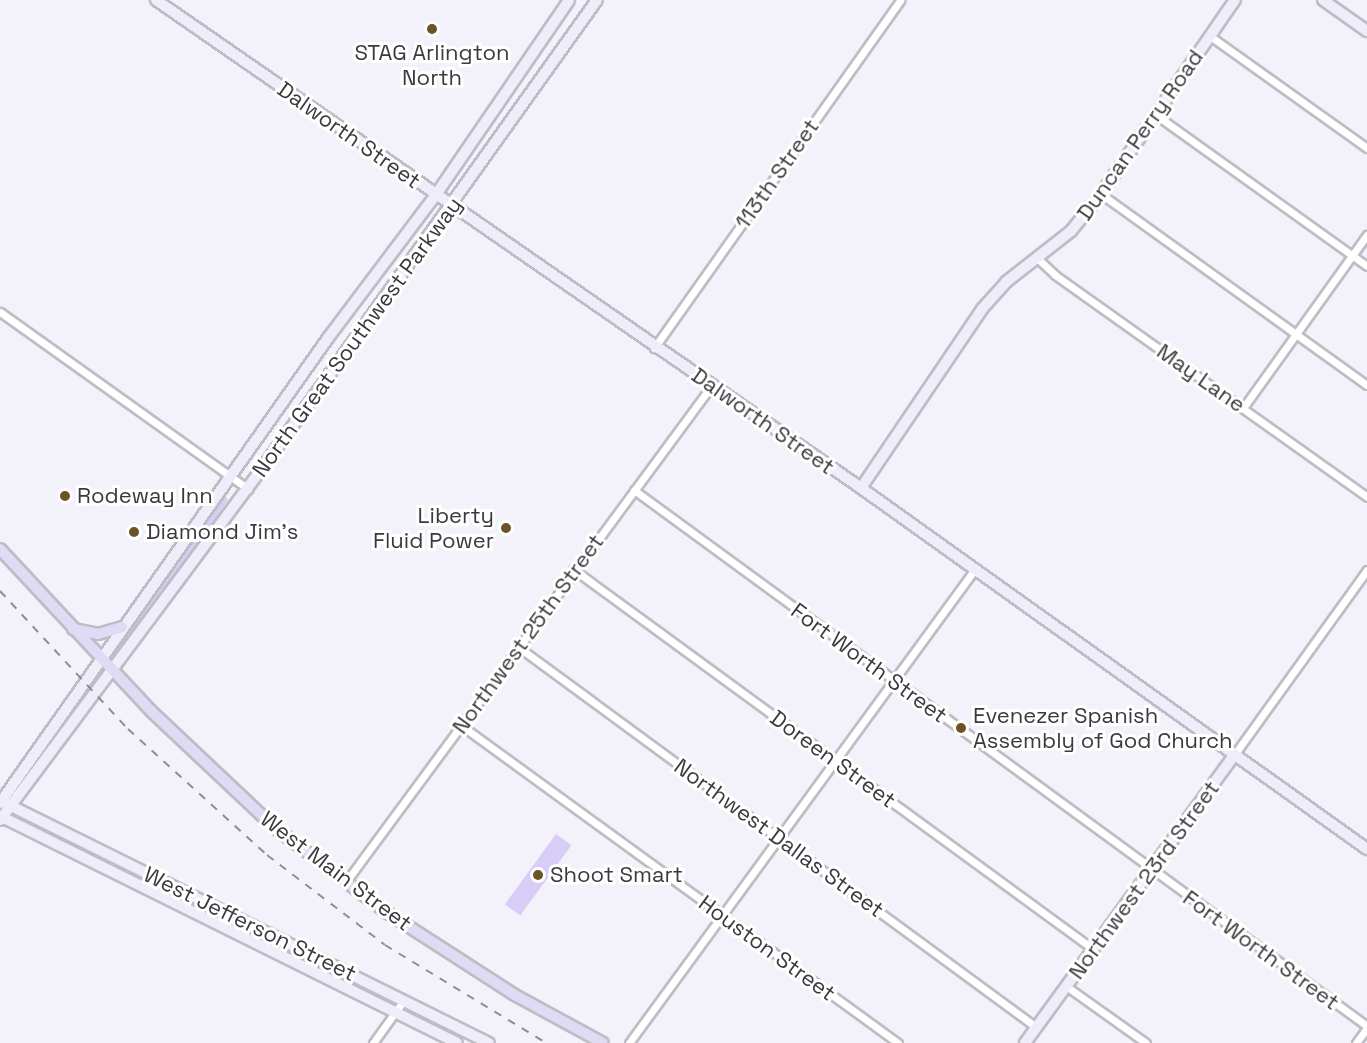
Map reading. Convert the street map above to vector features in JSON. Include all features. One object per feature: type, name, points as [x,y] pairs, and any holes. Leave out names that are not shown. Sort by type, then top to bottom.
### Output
[{"type":"main road","name":"Dalworth Street","points":[[156,0],[654,348],[712,385],[861,489],[1367,849]]},
{"type":"main road","name":"North Great Southwest Parkway","points":[[3,803],[100,658],[435,196],[569,0]]},
{"type":"main road","name":"North Great Southwest Parkway","points":[[3,803],[147,626],[280,445],[597,0]]},
{"type":"main road","name":"Duncan Perry Road","points":[[861,489],[982,309],[1006,282],[1071,231],[1101,194],[1235,0]]},
{"type":"main road","points":[[1323,0],[1367,31]]},
{"type":"main road","points":[[262,432],[280,445]]},
{"type":"main road","name":"West Main Street","points":[[0,549],[100,658],[208,768],[345,883],[513,994],[603,1043]]},
{"type":"main road","points":[[73,629],[98,634],[122,627]]},
{"type":"main road","name":"Northwest 23rd Street","points":[[1025,1043],[1234,755]]},
{"type":"main road","points":[[1,817],[3,803]]},
{"type":"main road","name":"West Jefferson Street","points":[[3,803],[489,1043]]},
{"type":"main road","name":"West Jefferson Street","points":[[1,817],[174,902],[293,964],[459,1043]]},
{"type":"main road","points":[[83,857],[90,844]]},
{"type":"main road","points":[[174,902],[180,889]]},
{"type":"main road","points":[[293,964],[300,950]]},
{"type":"main road","points":[[366,1000],[374,986]]},
{"type":"street","name":"113th Street","points":[[654,348],[900,0]]},
{"type":"street","points":[[1210,36],[1367,148]]},
{"type":"street","points":[[1156,115],[1367,266]]},
{"type":"street","points":[[1101,194],[1367,385]]},
{"type":"street","points":[[1243,408],[1298,335],[1367,235]]},
{"type":"street","name":"May Lane","points":[[1037,258],[1055,275],[1367,497]]},
{"type":"street","points":[[0,312],[248,489]]},
{"type":"street","name":"Northwest 25th Street","points":[[345,883],[521,649],[573,569],[712,385]]},
{"type":"street","name":"Fort Worth Street","points":[[634,490],[1151,871],[1367,1027]]},
{"type":"street","name":"Doreen Street","points":[[573,569],[1093,949]]},
{"type":"street","points":[[629,1043],[975,569]]},
{"type":"street","name":"Northwest 23rd Street","points":[[1234,755],[1367,570]]},
{"type":"street","name":"Northwest Dallas Street","points":[[521,649],[1036,1028]]},
{"type":"street","name":"Houston Street","points":[[462,726],[898,1043]]},
{"type":"street","points":[[1066,987],[1146,1043]]},
{"type":"street","points":[[373,1043],[404,1000]]},
{"type":"street","points":[[1356,1043],[1367,1027]]},
{"type":"street","points":[[459,1043],[469,1033]]},
{"type":"shaded area","points":[[223,494],[228,500],[150,615],[124,644],[120,641]]},
{"type":"shaded area","name":"Shoot Smart","points":[[556,834],[571,845],[520,916],[505,904]]},
{"type":"railway","points":[[0,591],[128,729],[267,855],[385,945],[546,1043]]},
{"type":"place","name":"STAG Arlington North","points":[[432,29]]},
{"type":"place","name":"Rodeway Inn","points":[[65,496]]},
{"type":"place","name":"Liberty Fluid Power","points":[[506,528]]},
{"type":"place","name":"Diamond Jim's","points":[[134,532]]},
{"type":"place","name":"Evenezer Spanish Assembly of God Church","points":[[961,728]]},
{"type":"place","name":"Shoot Smart","points":[[538,875]]}]
